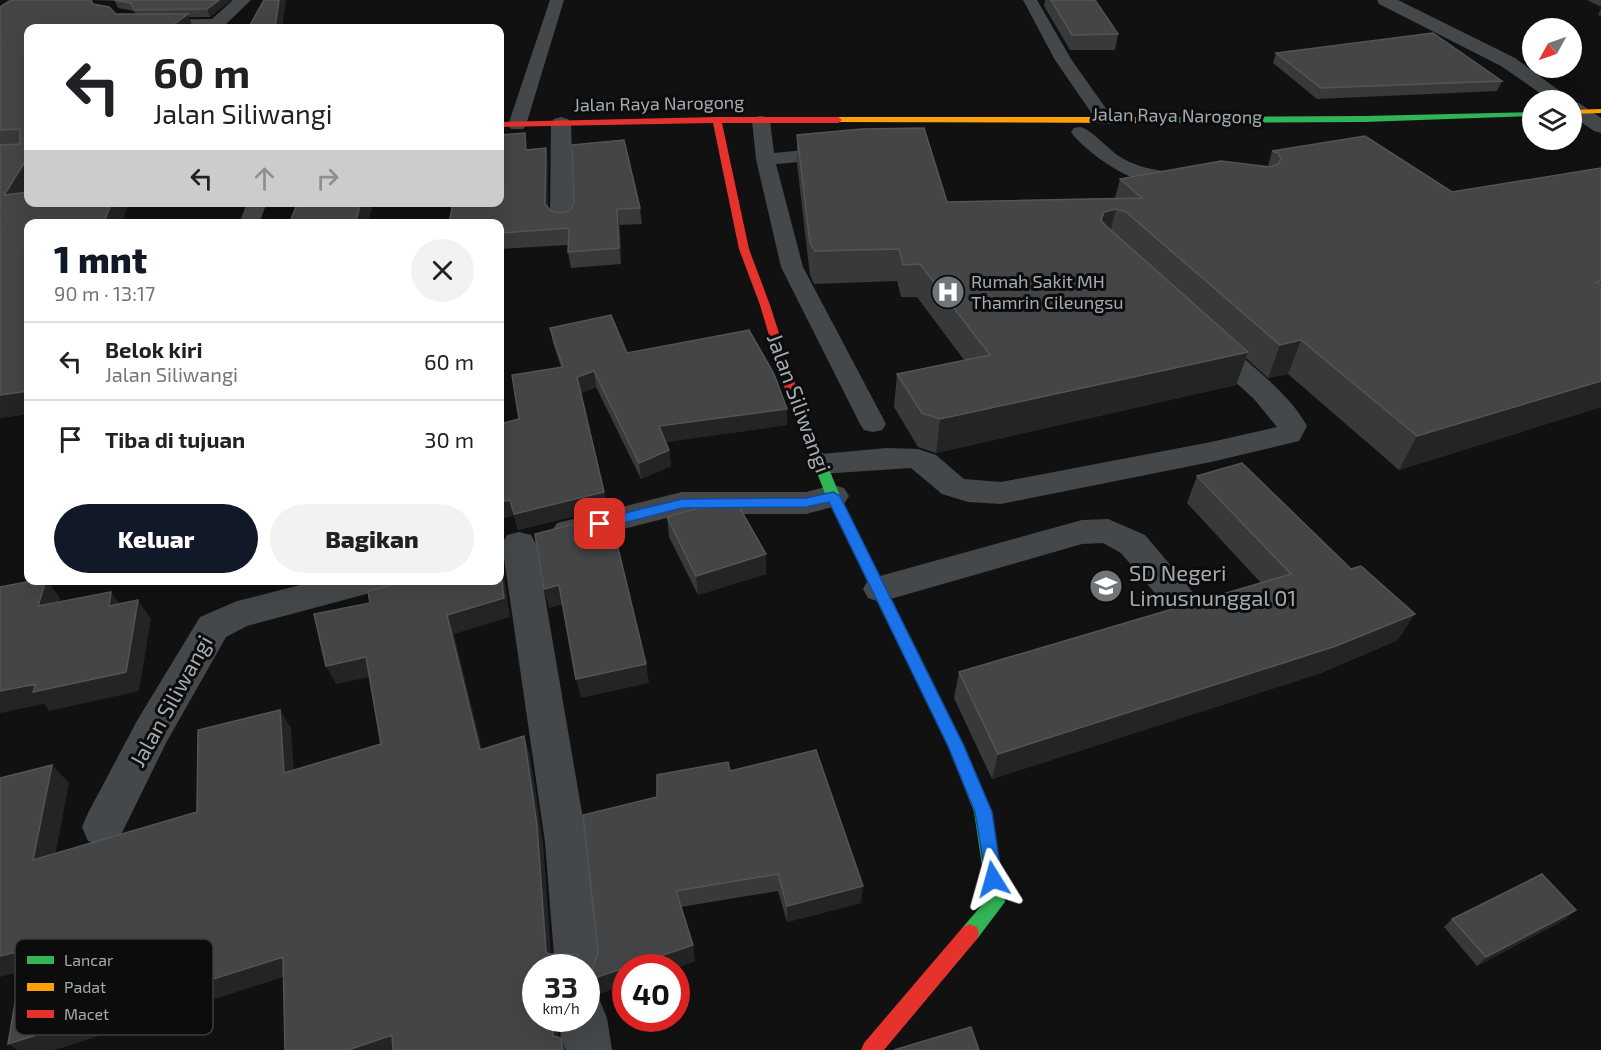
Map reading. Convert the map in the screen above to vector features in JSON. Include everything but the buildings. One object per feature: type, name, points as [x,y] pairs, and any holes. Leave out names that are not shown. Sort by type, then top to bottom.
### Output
[{"type":"main road","points":[[1582,117],[1601,111]]},
{"type":"main road","name":"Jalan Raya Narogong","points":[[820,122],[1364,119],[1522,114]]},
{"type":"main road","name":"Jalan Raya Narogong","points":[[504,125],[717,120],[1124,134]]},
{"type":"main road","name":"Jalan Siliwangi","points":[[717,120],[744,249],[765,305],[785,376],[833,496]]},
{"type":"main road","points":[[833,496],[956,746],[983,812],[996,902],[871,1050]]},
{"type":"street","points":[[217,24],[243,0]]},
{"type":"street","points":[[1385,0],[1508,62],[1545,90]]},
{"type":"street","points":[[561,123],[562,220]]},
{"type":"street","points":[[821,465],[915,458],[929,465],[939,477],[952,486],[967,491],[1001,493],[1211,452],[1288,434],[1292,426],[1290,422],[1264,393],[1186,322]]},
{"type":"street","name":"Jalan Siliwangi","points":[[509,547],[682,503],[806,503],[833,496]]},
{"type":"street","points":[[880,589],[1082,532],[1108,531],[1133,544],[1178,596]]},
{"type":"street","points":[[509,547],[564,831],[577,954]]},
{"type":"street","name":"Jalan Siliwangi","points":[[103,827],[152,731],[213,627],[237,615],[354,585]]},
{"type":"street","points":[[585,1032],[587,1050]]},
{"type":"lane","points":[[517,125],[557,0]]},
{"type":"lane","points":[[1030,0],[1063,60],[1105,120]]},
{"type":"lane","points":[[762,121],[765,159],[792,267],[873,424]]},
{"type":"lane","points":[[1080,132],[1104,157],[1137,174],[1203,182]]},
{"type":"lane","points":[[765,159],[855,151]]},
{"type":"traffic: fast","points":[[1136,120],[1364,119],[1522,114]]},
{"type":"traffic: fast","points":[[792,393],[833,496],[956,746],[983,812],[996,902],[970,933]]},
{"type":"traffic: slow","points":[[1582,112],[1601,111]]},
{"type":"traffic: slow","points":[[838,120],[1136,120]]},
{"type":"traffic: jam","points":[[717,120],[744,249],[765,305],[792,393]]},
{"type":"traffic: jam","points":[[504,125],[626,121],[838,120]]},
{"type":"traffic: jam","points":[[871,1050],[970,933]]},
{"type":"place","name":"Rumah Sakit MH Thamrin Cileungsu","points":[[948,292]]},
{"type":"place","name":"SD Negeri Limusnunggal 01","points":[[1106,586]]},
{"type":"route","points":[[600,524],[682,503],[806,503],[833,496],[956,746],[983,812],[993,879]]}]
